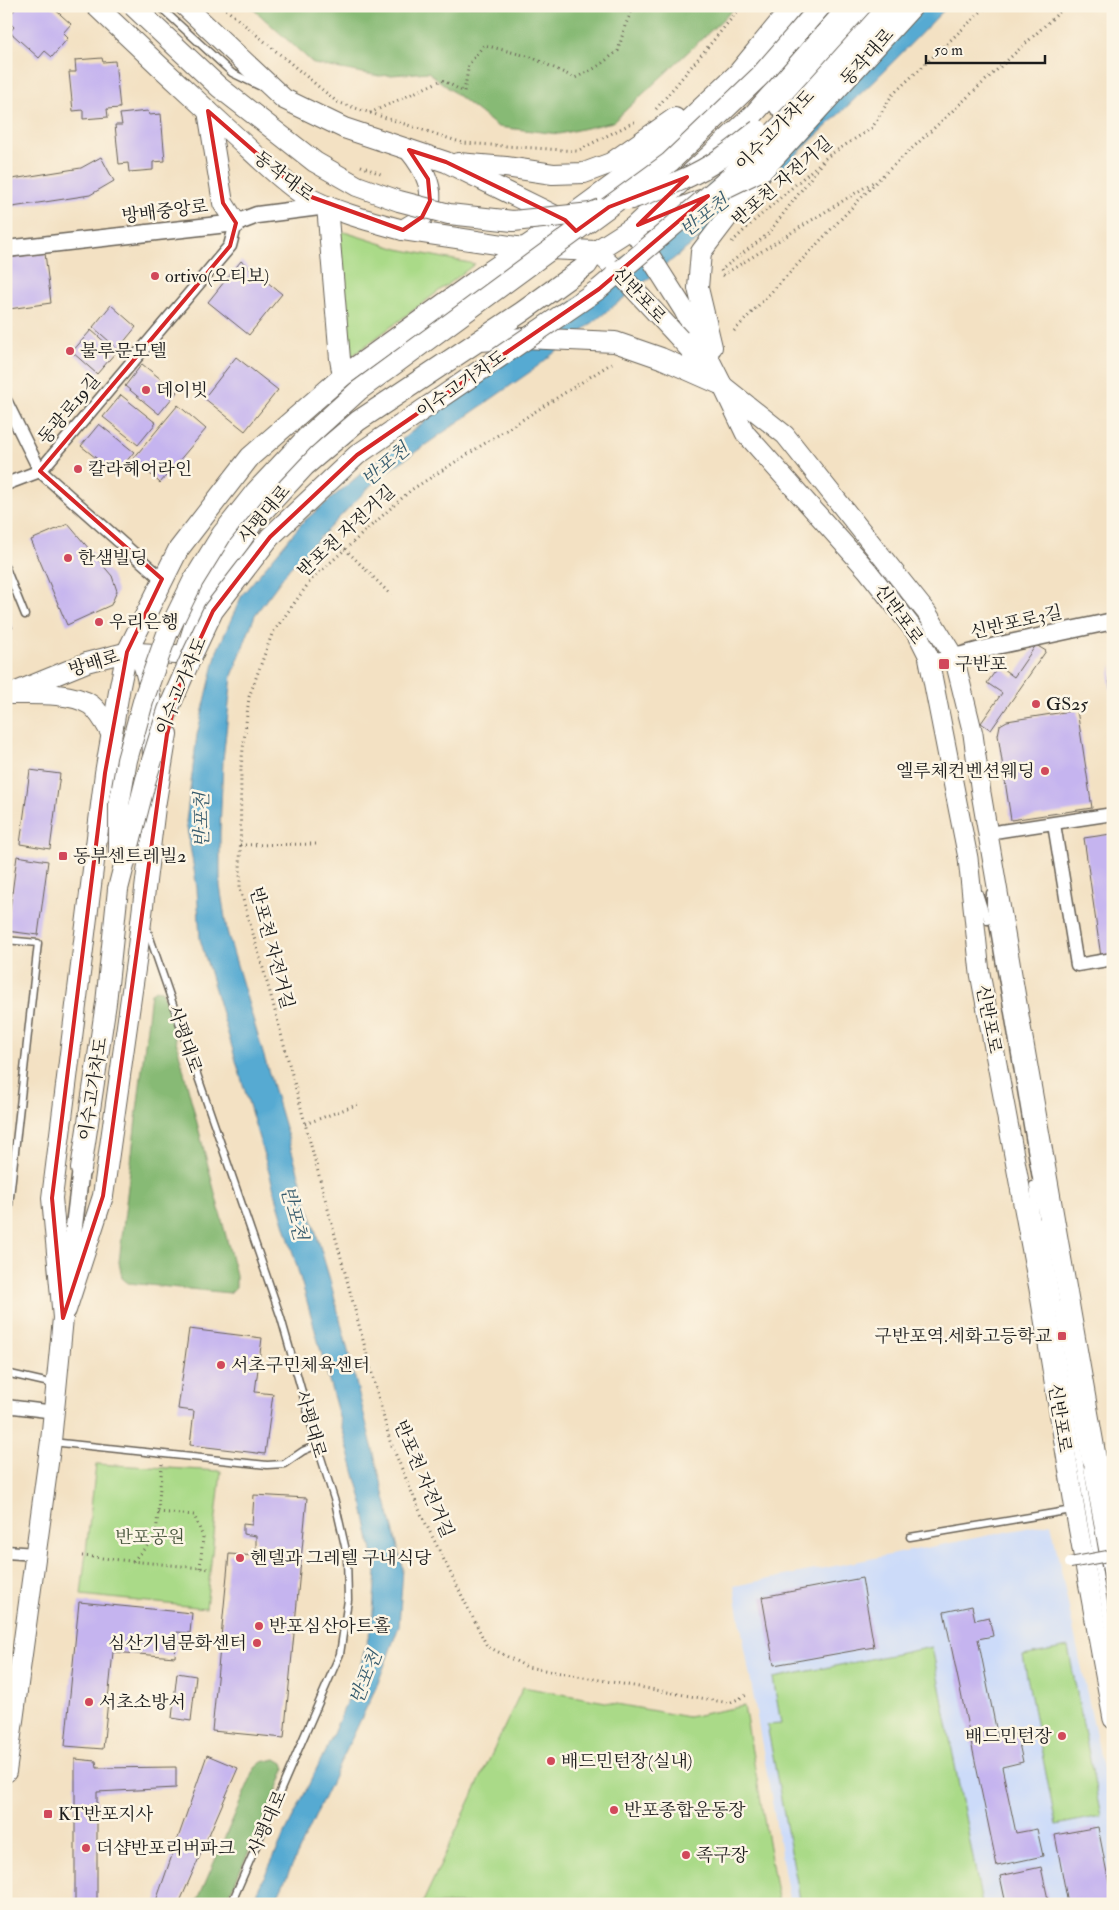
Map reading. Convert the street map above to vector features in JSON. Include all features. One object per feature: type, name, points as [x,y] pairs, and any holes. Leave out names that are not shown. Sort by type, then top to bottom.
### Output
[{"type":"main road","name":"동작대로","points":[[96,6],[208,112],[279,176],[303,194],[327,206],[403,230],[592,258],[632,228],[700,200],[764,169],[913,6]]},
{"type":"main road","name":"동작대로","points":[[133,6],[219,87],[315,162],[357,186],[399,201],[449,214],[513,220],[591,213],[658,190],[695,174],[723,157],[758,130],[870,6]]},
{"type":"main road","points":[[185,6],[284,99],[344,128],[446,162],[565,220],[592,258]]},
{"type":"main road","points":[[523,248],[565,220],[644,162],[738,73],[793,6]]},
{"type":"main road","name":"이수고가차도","points":[[80,1169],[106,1003],[118,889],[119,805],[127,760],[144,698],[167,634],[193,581],[222,534],[256,491],[305,439],[358,391],[670,162],[760,76],[821,6]]},
{"type":"main road","points":[[722,385],[684,310],[632,228],[753,115],[849,6]]},
{"type":"main road","name":"이수고가차도","points":[[118,889],[146,779],[168,710],[213,611],[270,537],[357,455],[599,289],[727,180],[793,113],[889,6]]},
{"type":"main road","points":[[446,162],[506,167],[553,174],[584,173],[611,162],[738,73]]},
{"type":"main road","points":[[208,112],[223,203],[236,223]]},
{"type":"main road","points":[[403,230],[422,217],[430,200],[428,179],[410,150]]},
{"type":"main road","points":[[722,385],[698,288],[702,252],[764,169]]},
{"type":"main road","points":[[327,206],[343,376]]},
{"type":"main road","name":"사평대로","points":[[6,1772],[11,1702],[36,1554],[51,1442],[63,1318],[52,1198],[105,773],[112,734],[133,652],[162,579],[178,550],[250,456],[343,376],[523,248]]},
{"type":"main road","name":"사평대로","points":[[63,1318],[103,1196],[155,807],[167,734],[186,655],[203,598],[253,522],[306,466],[358,421],[478,342],[592,258]]},
{"type":"main road","name":"신반포로","points":[[592,258],[616,270],[722,385],[785,435],[927,613],[954,657],[973,734],[1059,1244],[1095,1506],[1113,1720]]},
{"type":"main road","points":[[478,342],[524,338],[615,342],[661,358],[722,385]]},
{"type":"main road","name":"신반포로","points":[[722,385],[745,433],[867,570],[918,636],[928,656],[968,858],[980,973],[1035,1267],[1095,1506],[1113,1554]]},
{"type":"main road","points":[[133,652],[143,662],[149,689],[155,807]]},
{"type":"main road","name":"방배로","points":[[8,694],[88,662],[133,652],[186,655]]},
{"type":"main road","points":[[8,694],[40,694],[74,698],[92,706],[112,734]]},
{"type":"main road","points":[[105,773],[121,746],[133,745],[141,747],[149,757],[154,772]]},
{"type":"street","name":"방배중앙로","points":[[6,249],[236,223],[257,215],[327,206]]},
{"type":"street","name":"동광로19길","points":[[6,484],[40,471],[230,246],[236,223]]},
{"type":"street","points":[[6,402],[40,471],[162,579]]},
{"type":"street","name":"신반포로3길","points":[[929,664],[1113,621]]},
{"type":"street","points":[[989,837],[1113,814]]},
{"type":"street","points":[[1054,824],[1077,965],[1113,959]]},
{"type":"street","name":"사평대로","points":[[63,1318],[80,1169]]},
{"type":"street","points":[[6,1406],[54,1412]]},
{"type":"street","points":[[6,1552],[36,1554]]},
{"type":"street","points":[[1070,1563],[1113,1554]]},
{"type":"lane","points":[[159,6],[232,73],[284,99]]},
{"type":"lane","points":[[6,568],[25,615]]},
{"type":"lane","points":[[989,837],[990,906],[1058,1308],[1095,1506],[1113,1654]]},
{"type":"lane","points":[[968,858],[988,917],[1038,1221],[1095,1506],[1113,1608]]},
{"type":"lane","name":"사평대로","points":[[142,913],[281,1318],[335,1502],[347,1555],[348,1600],[340,1654],[231,1904]]},
{"type":"lane","points":[[6,940],[38,943],[6,1233]]},
{"type":"lane","points":[[1035,1267],[1038,1221]]},
{"type":"lane","points":[[1058,1308],[1059,1244]]},
{"type":"lane","points":[[6,1373],[57,1384]]},
{"type":"lane","points":[[51,1442],[267,1465],[284,1464],[302,1451],[317,1445]]},
{"type":"lane","points":[[1085,1460],[1095,1506]]},
{"type":"lane","points":[[910,1537],[1095,1506]]},
{"type":"path","points":[[222,6],[337,102],[462,143],[577,151],[643,118]]},
{"type":"path","points":[[379,108],[442,80],[464,92],[469,64],[484,45],[531,57],[575,78],[597,67],[618,50],[625,26],[634,6]]},
{"type":"path","points":[[652,114],[742,6]]},
{"type":"path","name":"반포천 자전거길","points":[[728,247],[754,221],[828,156],[872,128],[892,96],[987,6]]},
{"type":"path","points":[[734,331],[880,178],[1066,6]]},
{"type":"path","points":[[828,156],[767,235],[722,270],[723,275],[880,178]]},
{"type":"path","name":"반포천 자전거길","points":[[612,362],[411,490],[310,580],[272,634],[249,697],[242,767],[240,889],[390,1442],[421,1514],[487,1646],[527,1667],[729,1703],[747,1695]]},
{"type":"path","points":[[345,549],[391,596]]},
{"type":"path","points":[[240,845],[316,844]]},
{"type":"path","points":[[305,1124],[359,1104]]},
{"type":"path","points":[[132,1561],[156,1536],[162,1454]]},
{"type":"path","points":[[158,1512],[194,1515],[203,1537],[200,1568]]},
{"type":"path","points":[[82,1556],[210,1569]]},
{"type":"highlighted area","points":[[208,111],[303,194],[403,230],[422,217],[430,201],[428,179],[409,150],[446,162],[512,194],[565,220],[576,231],[609,207],[687,177],[638,225],[708,196],[599,289],[357,455],[270,537],[213,611],[180,683],[167,734],[103,1196],[63,1318],[52,1198],[105,773],[127,652],[162,579],[40,471],[230,246],[236,223],[223,203]]},
{"type":"shaded area","points":[[1051,1523],[1113,1816],[1113,1904],[790,1904],[734,1586]]},
{"type":"green space","points":[[250,6],[737,6],[613,122],[559,134],[498,127],[428,72],[379,76],[314,64]]},
{"type":"green space","points":[[338,230],[398,249],[475,264],[348,359]]},
{"type":"green space","points":[[156,990],[162,991],[165,998],[236,1275],[236,1287],[230,1293],[128,1283],[122,1278],[119,1262],[151,993]]},
{"type":"green space","name":"반포공원","points":[[96,1464],[221,1471],[206,1608],[81,1595]]},
{"type":"green space","points":[[932,1647],[982,1904],[801,1904],[767,1725],[781,1724],[773,1678]]},
{"type":"green space","name":"배드민턴장","points":[[1068,1647],[1101,1816],[1056,1825],[1023,1656]]},
{"type":"green space","name":"반포종합운동장","points":[[523,1687],[688,1717],[744,1706],[779,1904],[422,1904]]},
{"type":"green space","points":[[276,1759],[283,1763],[285,1769],[225,1904],[196,1904],[255,1768],[262,1762]]},
{"type":"water","name":"반포천","points":[[918,6],[948,6],[878,77],[752,197],[530,372],[378,478],[289,569],[255,615],[232,676],[223,760],[220,831],[220,886],[227,931],[330,1280],[403,1568],[399,1626],[378,1683],[274,1904],[251,1904],[329,1743],[357,1678],[372,1624],[376,1572],[361,1496],[305,1294],[200,939],[197,888],[186,822],[197,735],[217,651],[242,595],[303,522],[405,437],[525,342]]},
{"type":"building","points":[[18,6],[51,6],[71,24],[63,33],[68,38],[52,57],[45,51],[39,58],[10,32],[14,27],[6,19]]},
{"type":"building","points":[[102,58],[103,62],[115,61],[120,108],[107,109],[108,117],[83,119],[83,110],[73,111],[69,72],[76,72],[75,60]]},
{"type":"building","points":[[148,111],[149,115],[161,114],[165,161],[153,162],[153,170],[129,172],[128,163],[119,164],[115,125],[122,125],[120,114]]},
{"type":"building","points":[[101,157],[114,181],[90,195],[6,208],[6,180],[81,168]]},
{"type":"building","points":[[45,253],[51,303],[9,309],[6,288],[6,258]]},
{"type":"building","points":[[241,261],[282,294],[249,335],[208,302]]},
{"type":"building","points":[[111,305],[136,327],[118,349],[93,327]]},
{"type":"building","points":[[91,330],[116,352],[97,374],[72,352]]},
{"type":"building","points":[[236,357],[278,390],[245,431],[204,398]]},
{"type":"building","points":[[142,364],[177,392],[159,414],[125,386]]},
{"type":"building","points":[[121,395],[156,423],[138,445],[103,417]]},
{"type":"building","points":[[178,405],[206,429],[160,483],[133,459]]},
{"type":"building","points":[[99,424],[134,452],[116,474],[81,446]]},
{"type":"building","name":"한샘빌딩","points":[[68,524],[112,576],[117,591],[111,605],[67,625],[31,540]]},
{"type":"building","points":[[6,611],[13,628],[6,631]]},
{"type":"building","points":[[1036,645],[1046,651],[991,730],[981,723],[1002,693],[987,683],[999,666],[1014,677]]},
{"type":"building","points":[[1112,664],[1113,701],[1109,679]]},
{"type":"building","name":"엘루체컨벤션웨딩","points":[[1077,710],[1092,808],[1011,820],[998,735],[1000,725],[1007,721]]},
{"type":"building","points":[[30,770],[60,774],[50,849],[20,844]]},
{"type":"building","points":[[1111,834],[1113,845],[1113,956],[1101,957],[1084,838]]},
{"type":"building","points":[[17,856],[48,861],[38,935],[7,931]]},
{"type":"building","name":"서초구민체육센터","points":[[189,1329],[262,1338],[255,1392],[273,1394],[265,1454],[190,1445],[194,1411],[178,1409]]},
{"type":"building","name":"심산기념문화센터","points":[[254,1495],[307,1498],[284,1738],[212,1731],[229,1554],[256,1556],[256,1536],[243,1534],[243,1524],[252,1525]]},
{"type":"building","points":[[862,1578],[874,1647],[774,1665],[762,1597]]},
{"type":"building","name":"서초소방서","points":[[79,1602],[192,1613],[190,1633],[177,1632],[175,1657],[113,1652],[103,1749],[65,1746]]},
{"type":"building","points":[[972,1606],[975,1620],[989,1617],[993,1636],[978,1639],[998,1738],[1017,1734],[1023,1762],[1002,1767],[1016,1833],[1037,1829],[1043,1856],[997,1866],[944,1612]]},
{"type":"building","points":[[177,1673],[196,1676],[191,1721],[172,1718]]},
{"type":"building","name":"더샵반포리버파크","points":[[207,1755],[238,1768],[179,1904],[155,1904]]},
{"type":"building","name":"더샵반포리버파크","points":[[75,1759],[96,1761],[97,1768],[176,1767],[176,1788],[97,1792],[97,1904],[75,1904]]},
{"type":"building","points":[[1098,1827],[1113,1904],[1068,1904],[1055,1835]]},
{"type":"building","points":[[1041,1867],[1049,1904],[1006,1904],[1000,1876]]},
{"type":"place","name":"ortivo(오티보)","points":[[155,276]]},
{"type":"place","name":"불루문모텔","points":[[70,351]]},
{"type":"place","name":"데이빗","points":[[146,390]]},
{"type":"place","name":"칼라헤어라인","points":[[78,469]]},
{"type":"place","name":"한샘빌딩","points":[[68,558]]},
{"type":"place","name":"우리은행","points":[[99,622]]},
{"type":"place","name":"구반포","points":[[944,664]]},
{"type":"place","name":"GS25","points":[[1036,704]]},
{"type":"place","name":"엘루체컨벤션웨딩","points":[[1045,771]]},
{"type":"place","name":"동부센트레빌2","points":[[63,856]]},
{"type":"place","name":"구반포역.세화고등학교","points":[[1062,1336]]},
{"type":"place","name":"서초구민체육센터","points":[[221,1365]]},
{"type":"place","name":"헨델과 그레텔 구내식당","points":[[240,1558]]},
{"type":"place","name":"반포심산아트홀","points":[[259,1626]]},
{"type":"place","name":"심산기념문화센터","points":[[257,1643]]},
{"type":"place","name":"서초소방서","points":[[89,1702]]},
{"type":"place","name":"배드민턴장","points":[[1062,1736]]},
{"type":"place","name":"배드민턴장(실내)","points":[[551,1761]]},
{"type":"place","name":"반포종합운동장","points":[[614,1810]]},
{"type":"place","name":"KT반포지사","points":[[48,1814]]},
{"type":"place","name":"더샵반포리버파크","points":[[86,1848]]},
{"type":"place","name":"족구장","points":[[686,1855]]}]
